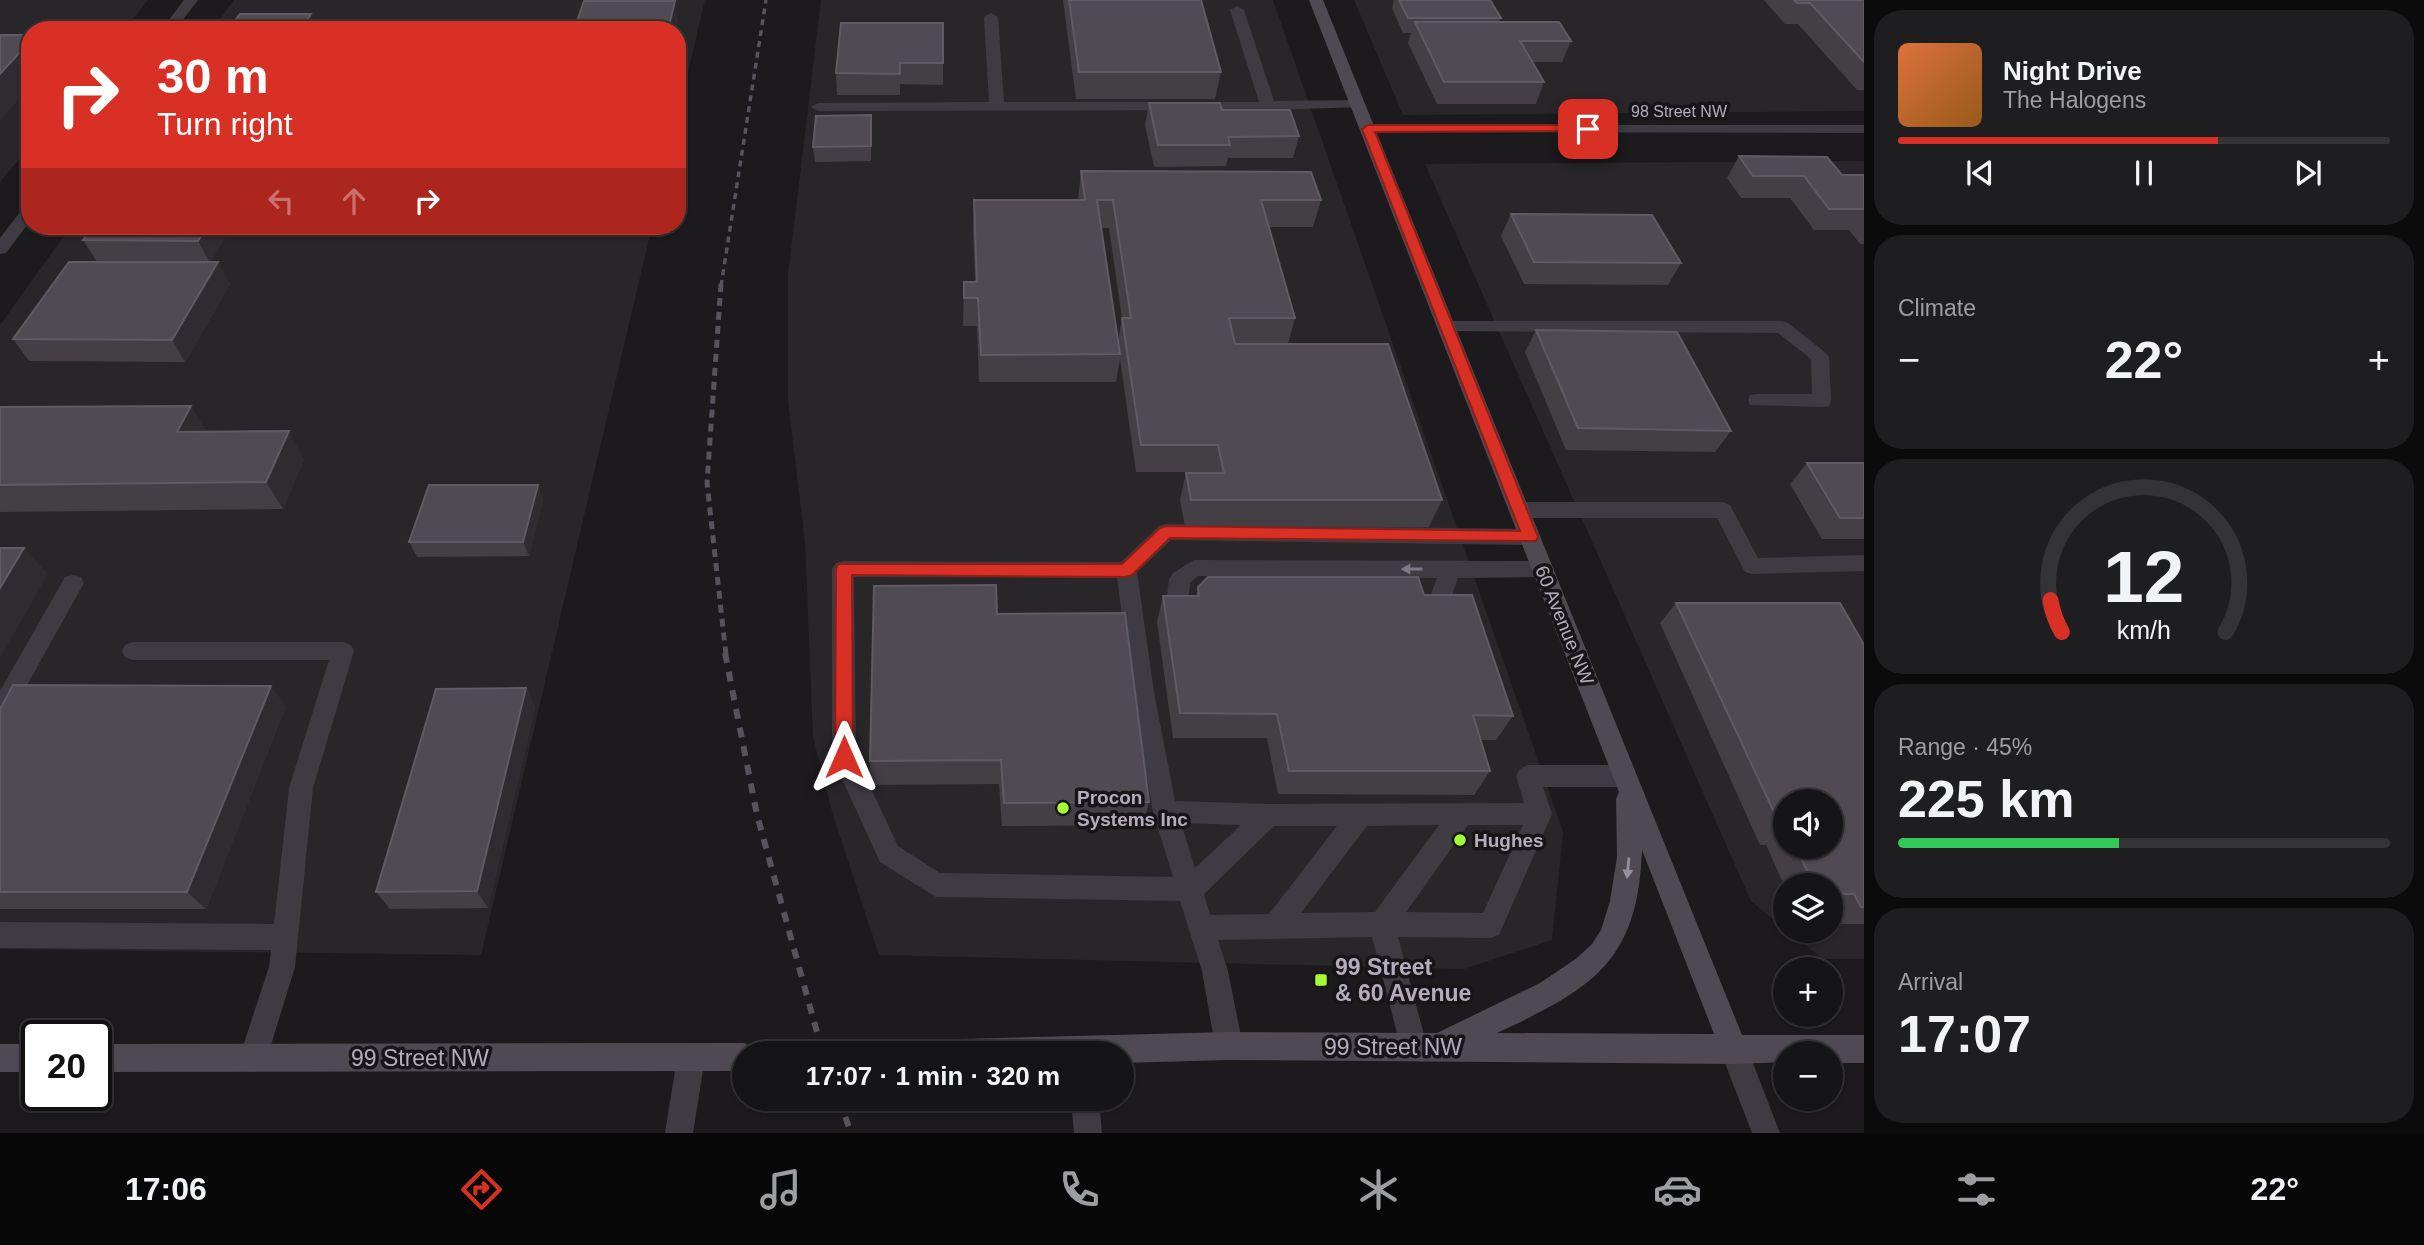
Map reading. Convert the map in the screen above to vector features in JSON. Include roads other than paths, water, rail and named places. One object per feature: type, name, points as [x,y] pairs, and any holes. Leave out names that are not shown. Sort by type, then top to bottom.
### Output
[{"type":"street","points":[[176,21],[191,0]]},
{"type":"street","name":"60 Avenue NW","points":[[1316,0],[1766,1133]]},
{"type":"street","points":[[1237,10],[1268,106]]},
{"type":"street","points":[[991,17],[997,107]]},
{"type":"street","points":[[818,107],[1357,104]]},
{"type":"street","name":"98 Street NW","points":[[1368,129],[1864,129]]},
{"type":"street","points":[[0,249],[21,222]]},
{"type":"street","points":[[1447,327],[1782,327],[1820,357],[1822,401],[1757,400]]},
{"type":"street","points":[[1519,510],[1723,510],[1752,566],[1864,564]]},
{"type":"street","points":[[1269,815],[1191,889],[936,886],[889,854],[844,757],[844,569],[1126,570],[1166,532],[1530,537]]},
{"type":"street","points":[[1175,622],[1180,579],[1194,568],[1543,569]]},
{"type":"street","points":[[1432,621],[1450,569]]},
{"type":"street","points":[[1126,570],[1143,692],[1165,812],[1215,971],[1229,1046]]},
{"type":"street","points":[[0,712],[73,583]]},
{"type":"street","points":[[133,651],[343,651],[301,788],[283,937],[282,967],[253,1058]]},
{"type":"street","points":[[1203,928],[1382,924],[1490,926],[1540,814],[1528,776],[1625,776],[1630,818],[1625,903],[1603,951],[1578,976],[1427,1046],[1382,924]]},
{"type":"street","points":[[1165,812],[1269,815],[1540,814]]},
{"type":"street","points":[[1276,926],[1362,813]]},
{"type":"street","points":[[1382,924],[1463,813]]},
{"type":"street","points":[[0,935],[283,937]]},
{"type":"street","name":"99 Street NW","points":[[1134,1049],[1229,1046],[1864,1049]]},
{"type":"street","name":"99 Street NW","points":[[112,1058],[732,1057]]},
{"type":"street","points":[[0,1058],[21,1058]]},
{"type":"street","points":[[679,1133],[691,1058]]},
{"type":"street","points":[[1086,1111],[1088,1133]]},
{"type":"railway","points":[[721,286],[766,0]]},
{"type":"railway","points":[[721,284],[707,483],[726,655]]},
{"type":"railway","points":[[725,653],[757,815],[819,1041]]},
{"type":"railway","points":[[843,1111],[851,1133]]},
{"type":"place","name":"Procon Systems Inc","points":[[1063,808]]},
{"type":"place","name":"Hughes","points":[[1460,840]]},
{"type":"place","name":"99 Street & 60 Avenue","points":[[1321,980]]}]
